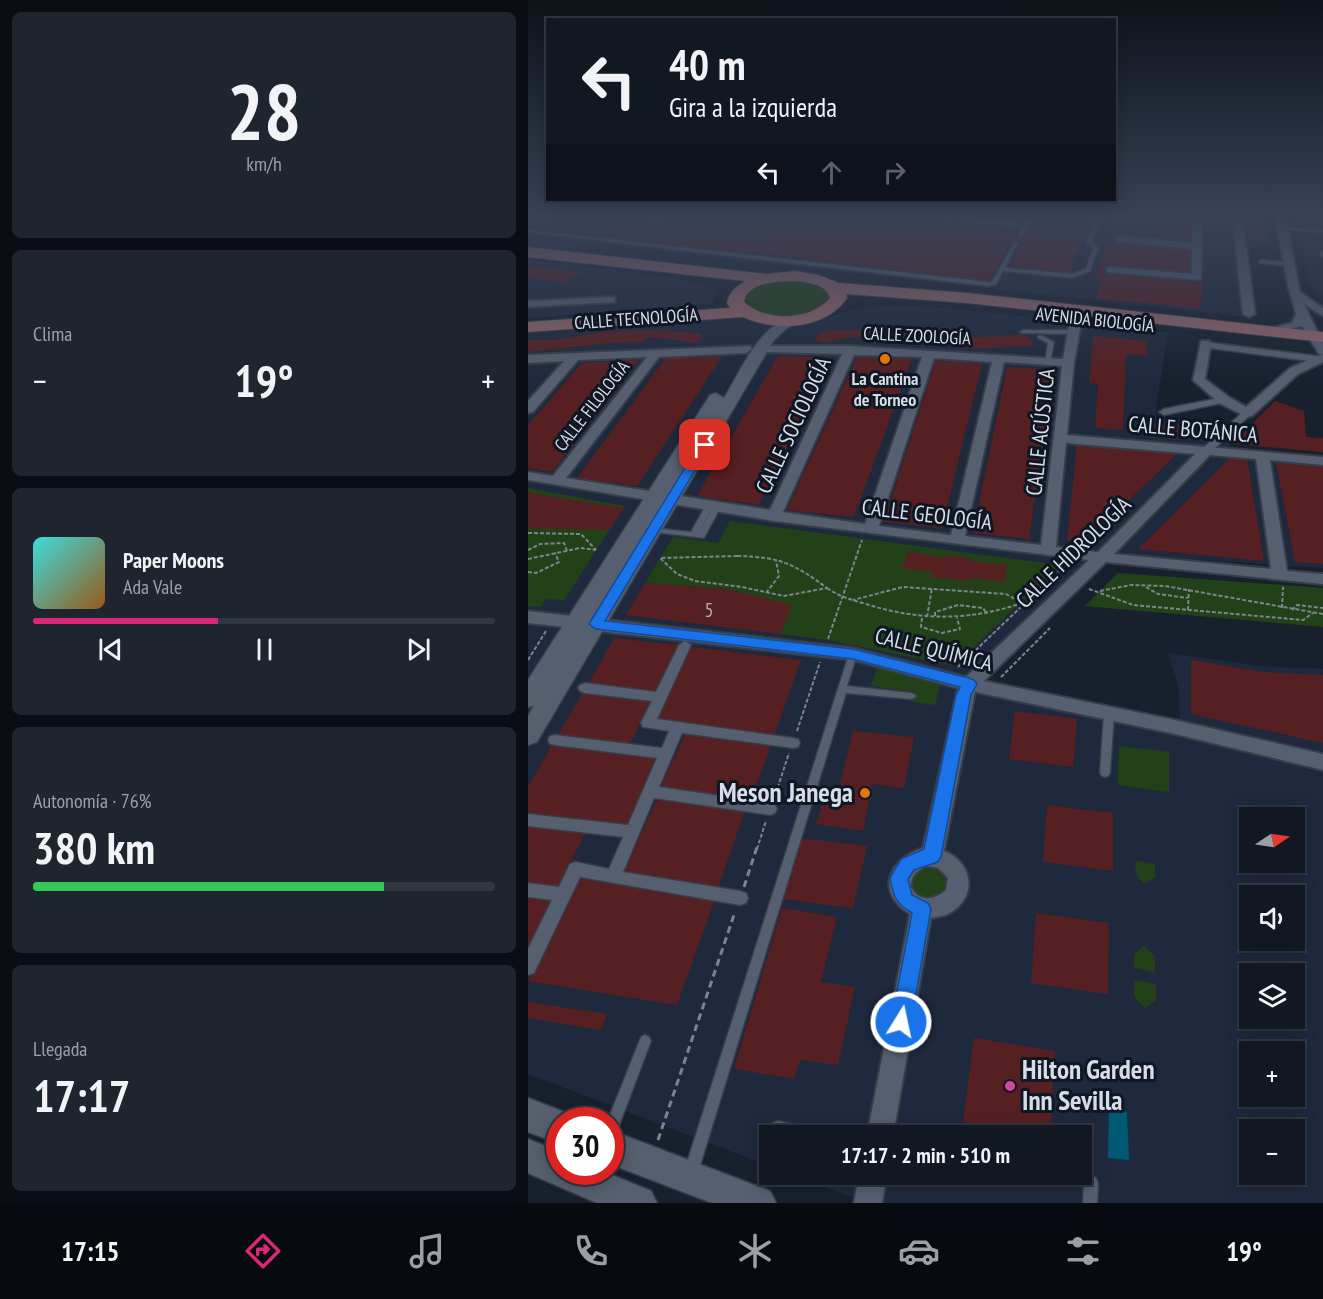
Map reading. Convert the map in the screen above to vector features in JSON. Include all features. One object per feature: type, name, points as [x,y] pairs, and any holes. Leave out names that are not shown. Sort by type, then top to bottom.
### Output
[{"type":"main road","points":[[643,271],[699,278],[725,286],[740,305]]},
{"type":"main road","points":[[705,271],[769,278]]},
{"type":"main road","name":"AVENIDA BIOLOGÍA","points":[[769,278],[804,276],[826,282],[835,288],[979,299],[1271,332],[1320,347]]},
{"type":"main road","points":[[740,305],[745,287],[769,278]]},
{"type":"main road","points":[[832,308],[839,298],[835,288]]},
{"type":"main road","name":"AVENIDA BIOLOGÍA","points":[[740,305],[768,320],[797,320],[832,308],[875,301],[948,304],[1074,325],[1320,347]]},
{"type":"main road","name":"CALLE TECNOLOGÍA","points":[[528,322],[740,305]]},
{"type":"main road","name":"CALLE TECNOLOGÍA","points":[[528,327],[740,305]]},
{"type":"street","points":[[1123,271],[1197,278],[1197,271]]},
{"type":"street","points":[[1244,271],[1249,314]]},
{"type":"street","points":[[1289,271],[1293,291],[1302,314],[1320,347]]},
{"type":"street","points":[[1293,291],[1323,313]]},
{"type":"street","points":[[528,304],[611,300]]},
{"type":"street","points":[[740,305],[757,322],[759,330],[755,349]]},
{"type":"street","points":[[1271,332],[1297,325],[1302,314]]},
{"type":"street","points":[[528,736],[586,623],[755,349],[778,328],[797,320]]},
{"type":"street","name":"CALLE ACÚSTICA","points":[[1048,552],[1074,325]]},
{"type":"street","points":[[1247,413],[1224,400],[1199,380],[1205,344],[1320,347]]},
{"type":"street","points":[[1207,450],[1320,347]]},
{"type":"street","name":"CALLE ZOOLOGÍA","points":[[528,359],[755,349],[850,350],[1068,363]]},
{"type":"street","name":"CALLE SOCIOLOGÍA","points":[[774,517],[850,350]]},
{"type":"street","name":"CALLE FILOLOGÍA","points":[[556,481],[656,353]]},
{"type":"street","points":[[866,535],[929,354]]},
{"type":"street","points":[[528,409],[575,356]]},
{"type":"street","points":[[957,540],[999,358]]},
{"type":"street","points":[[1164,412],[1224,400]]},
{"type":"street","name":"CALLE BOTÁNICA","points":[[1060,438],[1323,461]]},
{"type":"street","name":"CALLE HIDROLOGÍA","points":[[963,677],[1101,558],[1207,450]]},
{"type":"street","points":[[1262,456],[1281,578]]},
{"type":"street","name":"CALLE GEOLOGÍA","points":[[528,476],[774,517],[866,535],[957,540],[1281,578],[1323,579]]},
{"type":"street","points":[[528,699],[586,623],[652,530],[662,499]]},
{"type":"street","name":"CALLE QUÍMICA","points":[[528,617],[853,654],[963,677],[1323,762]]},
{"type":"street","points":[[685,645],[648,723],[793,743]]},
{"type":"street","points":[[932,857],[964,695],[963,677]]},
{"type":"street","points":[[585,688],[661,697]]},
{"type":"street","points":[[613,877],[678,727]]},
{"type":"street","points":[[555,740],[666,754]]},
{"type":"street","points":[[650,792],[770,809]]},
{"type":"street","points":[[528,820],[633,832]]},
{"type":"street","points":[[923,857],[932,857],[941,859],[956,870],[960,887],[951,902],[932,909],[922,909],[906,900],[901,894],[899,878],[908,864],[923,857]]},
{"type":"street","points":[[528,967],[576,869],[740,898]]},
{"type":"street","points":[[528,890],[564,895]]},
{"type":"street","points":[[882,1125],[922,909]]},
{"type":"street","points":[[528,1115],[546,1122]]},
{"type":"street","points":[[624,1152],[758,1203]]},
{"type":"street","points":[[528,1156],[546,1164]]},
{"type":"street","points":[[595,1185],[639,1203]]},
{"type":"street","points":[[868,1203],[871,1185]]},
{"type":"lane","points":[[876,271],[988,284],[994,283],[1001,271]]},
{"type":"lane","points":[[1023,271],[1072,276],[1085,271]]},
{"type":"lane","points":[[1023,332],[1074,325]]},
{"type":"lane","points":[[1040,337],[1051,342],[1048,362]]},
{"type":"lane","points":[[652,530],[701,536],[713,508]]},
{"type":"lane","points":[[689,1177],[853,654]]},
{"type":"lane","points":[[843,689],[911,696]]},
{"type":"lane","points":[[1105,773],[1109,713]]},
{"type":"lane","points":[[619,1107],[645,1041]]},
{"type":"lane","points":[[1090,1203],[1091,1185]]},
{"type":"path","points":[[528,533],[581,534],[596,550],[580,548],[528,559]]},
{"type":"path","points":[[828,640],[866,535]]},
{"type":"path","points":[[528,550],[540,544],[564,543],[567,550]]},
{"type":"path","points":[[528,572],[536,573],[559,562],[555,553]]},
{"type":"path","points":[[829,588],[802,594],[766,593],[741,586],[705,584],[681,578],[670,571],[660,558],[687,560],[749,555],[776,560],[808,571],[829,588],[837,595],[922,617],[957,618],[987,614],[1024,603]]},
{"type":"path","points":[[963,677],[1024,603],[1075,555]]},
{"type":"path","points":[[766,593],[779,576],[776,560]]},
{"type":"path","points":[[1281,578],[1282,608]]},
{"type":"path","points":[[1100,591],[1131,585],[1189,589],[1323,614]]},
{"type":"path","points":[[1143,585],[1158,594],[1188,597]]},
{"type":"path","points":[[853,600],[903,587],[1006,594],[1024,603]]},
{"type":"path","points":[[927,617],[932,588]]},
{"type":"path","points":[[1089,589],[1100,591],[1133,605],[1302,620],[1313,613]]},
{"type":"path","points":[[1188,610],[1189,589]]},
{"type":"path","points":[[935,618],[935,612],[958,605],[983,608],[987,614]]},
{"type":"path","points":[[1292,610],[1297,606],[1323,608]]},
{"type":"path","points":[[922,617],[921,627],[942,633],[960,629],[957,618]]},
{"type":"path","points":[[528,660],[553,620]]},
{"type":"shaded area","points":[[528,271],[619,271],[675,278],[716,290],[712,304],[528,318]]},
{"type":"shaded area","points":[[839,271],[1239,271],[1244,317]]},
{"type":"shaded area","points":[[1308,271],[1323,271],[1323,294],[1311,286]]},
{"type":"shaded area","points":[[896,306],[947,308],[1168,332],[1155,415],[1196,422],[1210,434],[1231,442],[1230,451],[1323,460],[1323,568],[1098,553],[970,683],[1180,728],[1178,686],[1168,653],[1261,666],[1323,669],[1323,1203],[867,1203],[819,1185],[1092,1185],[1092,1125],[759,1125],[759,1162],[624,1111],[624,1107],[614,1107],[528,1074],[528,330],[727,316],[792,327],[857,309]]},
{"type":"green space","points":[[769,278],[831,285],[832,308],[778,320],[735,300]]},
{"type":"green space","points":[[528,488],[625,506],[564,600],[546,599],[541,607],[528,606]]},
{"type":"green space","points":[[730,521],[1060,565],[954,666],[828,640],[780,634],[791,606],[727,589],[645,583],[673,537],[718,543]]},
{"type":"green space","points":[[1118,573],[1323,588],[1323,627],[1085,606]]},
{"type":"green space","points":[[879,661],[942,677],[935,705],[912,702],[915,692],[871,686]]},
{"type":"green space","points":[[1119,746],[1169,752],[1169,792],[1118,785]]},
{"type":"green space","points":[[923,857],[959,878],[932,910],[899,878]]},
{"type":"green space","points":[[1136,861],[1155,864],[1155,877],[1144,884],[1135,874]]},
{"type":"green space","points":[[1144,946],[1155,956],[1155,972],[1134,968],[1134,954]]},
{"type":"green space","points":[[1135,980],[1156,984],[1156,1000],[1145,1008],[1134,996]]},
{"type":"water","points":[[1109,1109],[1127,1112],[1129,1160],[1108,1158]]},
{"type":"building","points":[[528,271],[581,272],[567,283],[528,278]]},
{"type":"building","points":[[908,271],[995,271],[990,281]]},
{"type":"building","points":[[1098,271],[1105,271],[1104,273],[1203,283],[1200,309],[1096,298],[1102,281],[1095,280]]},
{"type":"building","points":[[1154,271],[1191,271],[1190,275]]},
{"type":"building","points":[[894,328],[976,337],[1026,334],[1035,346],[974,349],[912,341],[871,340],[870,335],[826,343],[815,338],[827,331]]},
{"type":"building","points":[[649,330],[697,333],[703,336],[698,342],[689,343],[647,337],[644,342],[611,343],[528,352],[528,340],[553,340],[612,331]]},
{"type":"building","points":[[1093,336],[1147,341],[1147,356],[1126,354],[1123,430],[1095,428],[1098,384],[1089,383]]},
{"type":"building","points":[[778,356],[832,357],[759,505],[697,496]]},
{"type":"building","points":[[722,357],[637,486],[577,478],[666,358]]},
{"type":"building","points":[[857,357],[912,359],[854,517],[787,510]]},
{"type":"building","points":[[640,359],[552,472],[528,468],[528,425],[582,363]]},
{"type":"building","points":[[936,360],[982,364],[942,528],[884,522]]},
{"type":"building","points":[[1007,367],[1052,370],[1029,539],[973,533]]},
{"type":"building","points":[[1275,401],[1304,411],[1306,437],[1323,438],[1323,452],[1233,444]]},
{"type":"building","points":[[1153,424],[1187,427],[1189,439],[1153,436]]},
{"type":"building","points":[[1077,444],[1178,453],[1084,543],[1067,541]]},
{"type":"building","points":[[1230,458],[1247,459],[1264,561],[1138,549]]},
{"type":"building","points":[[1276,462],[1323,466],[1323,564],[1295,562]]},
{"type":"building","points":[[528,493],[624,508],[609,530],[528,528]]},
{"type":"building","points":[[908,552],[945,558],[946,555],[970,558],[969,561],[1007,565],[1005,582],[932,577],[933,572],[902,568]]},
{"type":"building","points":[[645,583],[727,589],[792,605],[780,634],[626,615]]},
{"type":"building","points":[[614,638],[678,645],[655,693],[587,686]]},
{"type":"building","points":[[692,647],[801,660],[774,736],[656,721]]},
{"type":"building","points":[[1191,660],[1263,672],[1323,675],[1323,743],[1191,714]]},
{"type":"building","points":[[583,692],[653,699],[628,747],[557,737]]},
{"type":"building","points":[[1015,711],[1077,719],[1073,767],[1009,759]]},
{"type":"building","points":[[687,731],[772,742],[750,803],[659,790]]},
{"type":"building","points":[[853,731],[914,737],[904,788],[872,784],[863,831],[816,824],[826,790],[838,791]]},
{"type":"building","points":[[553,743],[660,757],[627,828],[528,816],[528,787]]},
{"type":"building","points":[[658,798],[746,808],[717,891],[622,875]]},
{"type":"building","points":[[1047,805],[1113,813],[1113,871],[1043,862]]},
{"type":"building","points":[[528,823],[586,831],[557,890],[528,886]]},
{"type":"building","points":[[800,838],[867,846],[853,908],[783,899]]},
{"type":"building","points":[[580,878],[715,899],[677,1005],[528,981]]},
{"type":"building","points":[[528,894],[554,898],[528,951]]},
{"type":"building","points":[[782,908],[837,917],[821,982],[855,987],[838,1065],[800,1060],[794,1079],[734,1069]]},
{"type":"building","points":[[1036,913],[1109,923],[1108,994],[1031,983]]},
{"type":"building","points":[[528,1002],[607,1014],[601,1030],[528,1018]]},
{"type":"building","name":"Hilton Garden Inn Sevilla","points":[[974,1038],[1055,1051],[1051,1125],[982,1125],[963,1122]]},
{"type":"place","name":"La Cantina de Torneo","points":[[885,359]]},
{"type":"place","name":"Meson Janega","points":[[865,793]]},
{"type":"place","name":"Hilton Garden Inn Sevilla","points":[[1010,1086]]},
{"type":"route","points":[[705,445],[596,624],[853,654],[969,684],[964,695],[932,857],[923,857],[908,864],[899,878],[901,894],[913,906],[922,909],[901,1022]]}]
